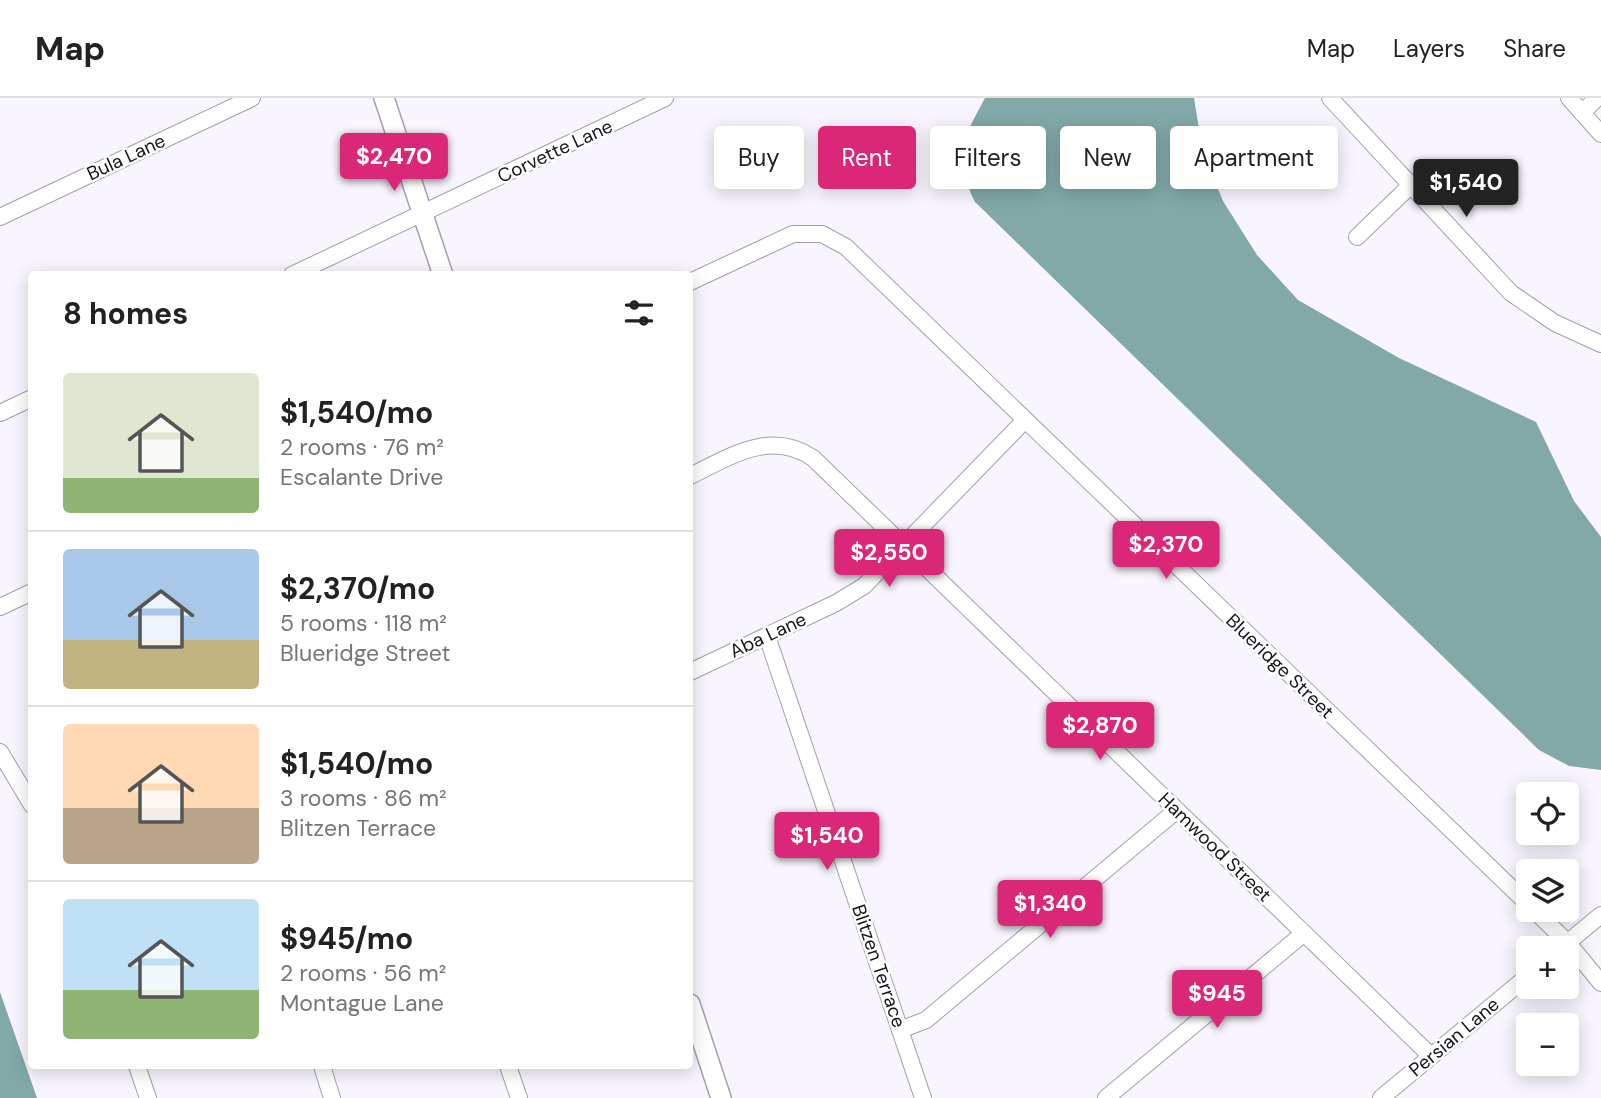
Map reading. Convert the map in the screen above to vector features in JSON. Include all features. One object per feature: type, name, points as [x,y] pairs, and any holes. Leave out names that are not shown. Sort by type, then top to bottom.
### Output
[{"type":"street","name":"Bula Lane","points":[[0,217],[253,98]]},
{"type":"street","points":[[384,98],[442,271]]},
{"type":"street","name":"Corvette Lane","points":[[300,271],[665,98]]},
{"type":"street","points":[[1331,98],[1511,293],[1555,323],[1601,344]]},
{"type":"street","points":[[1569,98],[1601,134]]},
{"type":"street","points":[[1582,113],[1597,98]]},
{"type":"street","points":[[1357,237],[1410,186]]},
{"type":"street","name":"Blueridge Street","points":[[693,281],[785,237],[816,233],[834,239],[846,247],[1516,892]]},
{"type":"street","points":[[0,412],[28,400]]},
{"type":"street","name":"Aba Lane","points":[[693,671],[853,594],[904,548],[1025,421]]},
{"type":"street","name":"Hamwood Street","points":[[693,475],[745,450],[781,445],[813,458],[1431,1056]]},
{"type":"street","points":[[0,607],[28,594]]},
{"type":"street","name":"Blitzen Terrace","points":[[768,636],[923,1098]]},
{"type":"street","points":[[0,752],[28,794]]},
{"type":"street","points":[[900,1030],[926,1020],[1177,810]]},
{"type":"street","points":[[1576,936],[1601,915]]},
{"type":"street","points":[[1544,922],[1556,936]]},
{"type":"street","points":[[1106,1098],[1303,934]]},
{"type":"street","points":[[1579,961],[1601,983]]},
{"type":"street","name":"Persian Lane","points":[[1381,1098],[1516,986]]},
{"type":"street","points":[[693,1013],[721,1098]]},
{"type":"street","points":[[138,1069],[148,1098]]},
{"type":"street","points":[[322,1069],[332,1098]]},
{"type":"street","points":[[509,1069],[519,1098]]},
{"type":"shaded area","points":[[985,98],[1194,98],[1199,126],[1170,126],[1170,189],[1218,189],[1257,255],[1298,300],[1399,358],[1536,422],[1574,501],[1601,537],[1601,770],[1569,766],[1539,750],[975,202],[969,189],[1046,189],[1046,126],[971,126]]},
{"type":"shaded area","points":[[0,992],[37,1098],[0,1098]]}]
